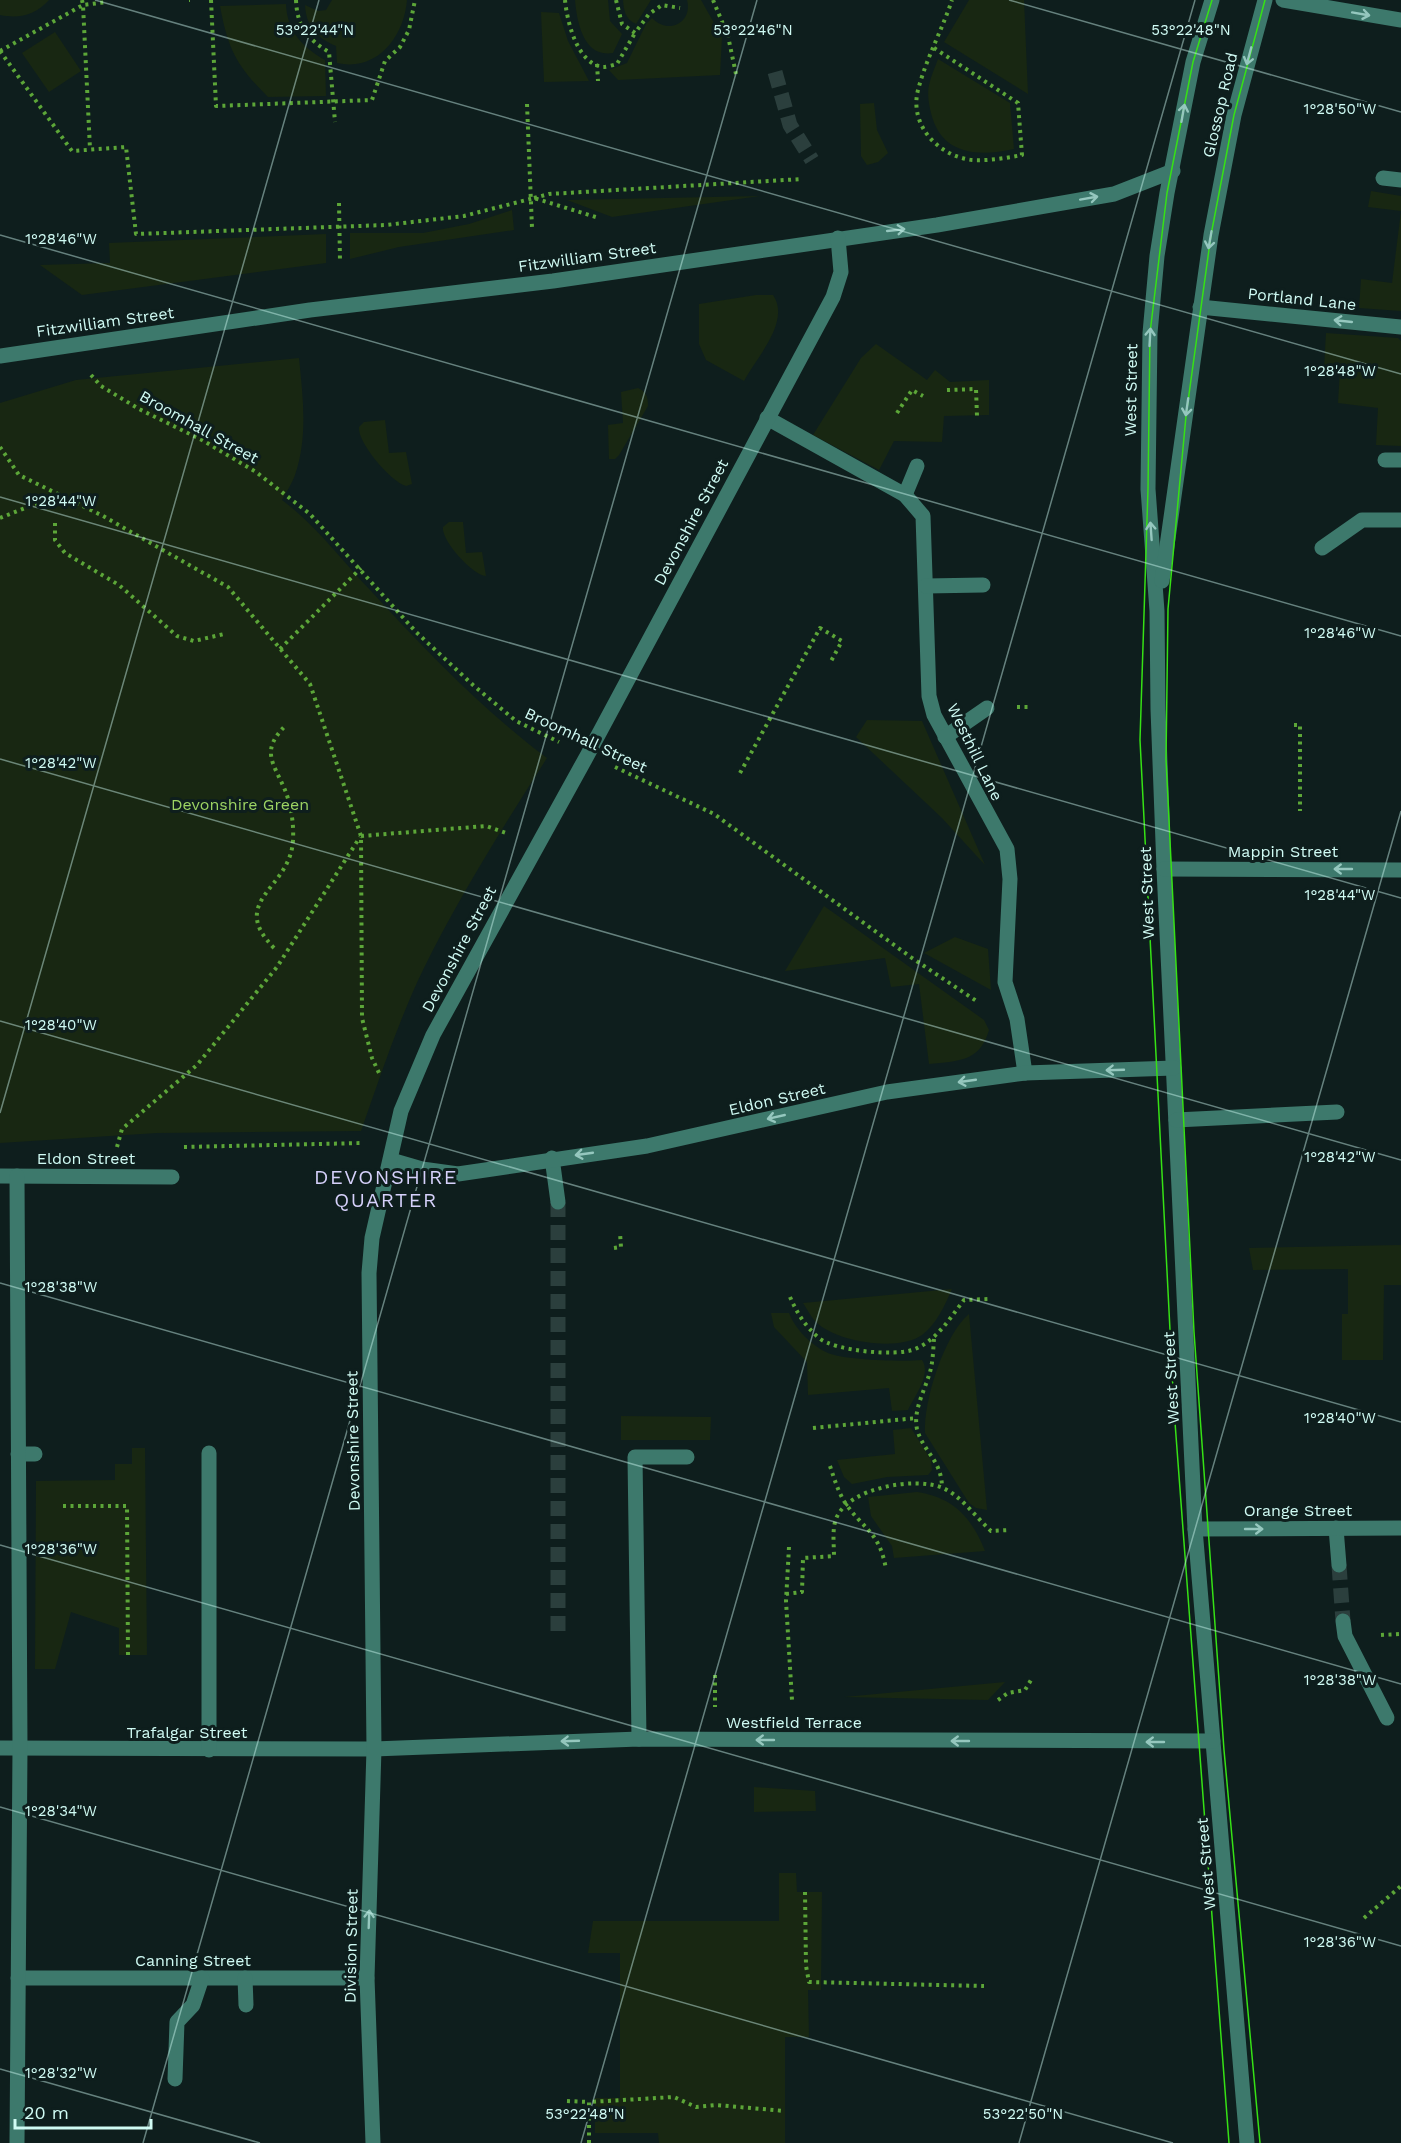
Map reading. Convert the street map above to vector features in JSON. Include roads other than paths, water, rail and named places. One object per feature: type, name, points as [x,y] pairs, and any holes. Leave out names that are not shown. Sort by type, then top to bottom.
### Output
[{"type":"street","name":"Glossop Road","points":[[1173,171],[1193,62],[1212,0]]},
{"type":"street","name":"Glossop Road","points":[[1222,183],[1234,115],[1265,0]]},
{"type":"street","points":[[1283,0],[1401,21]]},
{"type":"street","name":"Fitzwilliam Street","points":[[0,356],[310,310],[553,281],[937,225],[1114,194],[1173,171]]},
{"type":"street","name":"West Street","points":[[1173,171],[1167,193],[1157,256],[1148,374],[1148,489],[1157,611],[1164,869],[1195,1529],[1247,2143]]},
{"type":"street","points":[[1383,178],[1401,180]]},
{"type":"street","name":"West Street","points":[[1157,611],[1200,307],[1222,183]]},
{"type":"street","name":"Devonshire Street","points":[[374,1749],[369,1273],[372,1238],[401,1112],[433,1035],[588,754],[833,297],[841,272],[838,238]]},
{"type":"street","name":"Portland Lane","points":[[1200,307],[1401,327]]},
{"type":"street","name":"Westhill Lane","points":[[767,418],[905,495],[923,516],[929,696],[934,716],[1007,849],[1010,879],[1005,982],[1019,1029],[1025,1073]]},
{"type":"street","points":[[1385,460],[1401,460]]},
{"type":"street","points":[[905,495],[917,466]]},
{"type":"street","points":[[1322,548],[1362,520],[1401,520]]},
{"type":"street","points":[[926,586],[983,585]]},
{"type":"street","points":[[945,737],[987,708]]},
{"type":"street","name":"Mappin Street","points":[[1164,869],[1401,870]]},
{"type":"street","name":"Eldon Street","points":[[393,1153],[422,1169],[458,1174],[552,1158],[647,1146],[887,1092],[1025,1073],[1174,1068]]},
{"type":"street","points":[[1176,1120],[1337,1112]]},
{"type":"street","points":[[552,1158],[558,1202]]},
{"type":"street","name":"Eldon Street","points":[[0,1176],[172,1177]]},
{"type":"street","points":[[17,1176],[20,1748],[17,2143]]},
{"type":"street","points":[[18,1454],[35,1454]]},
{"type":"street","points":[[208,1750],[209,1454]]},
{"type":"street","points":[[639,1739],[635,1457],[687,1457]]},
{"type":"street","points":[[1336,1528],[1340,1565]]},
{"type":"street","name":"Orange Street","points":[[1195,1529],[1401,1528]]},
{"type":"street","points":[[1343,1621],[1345,1636],[1387,1718]]},
{"type":"street","name":"Westfield Terrace","points":[[374,1749],[639,1739],[1214,1741]]},
{"type":"street","name":"Trafalgar Street","points":[[0,1748],[374,1749]]},
{"type":"street","name":"Division Street","points":[[373,2143],[367,1978],[374,1749]]},
{"type":"street","name":"Canning Street","points":[[18,1978],[367,1978]]},
{"type":"street","points":[[175,2079],[177,2022],[193,2005],[202,1978]]},
{"type":"street","points":[[245,1978],[246,2005]]},
{"type":"tunnel","points":[[775,72],[790,125],[812,160]]},
{"type":"tunnel","points":[[558,1202],[558,1631]]},
{"type":"tunnel","points":[[1339,1565],[1343,1621]]},
{"type":"tram line","points":[[1212,0],[1193,62],[1167,193],[1150,333],[1148,489],[1140,740],[1174,1409],[1229,2143]]},
{"type":"tram line","points":[[1260,2143],[1224,1750],[1194,1332],[1166,759],[1168,609],[1186,416],[1211,235],[1234,115],[1265,0]]},
{"type":"district","name":"DEVONSHIRE QUARTER","points":[[386,1188]]},
{"type":"park label","name":"Devonshire Green","points":[[240,804]]}]
